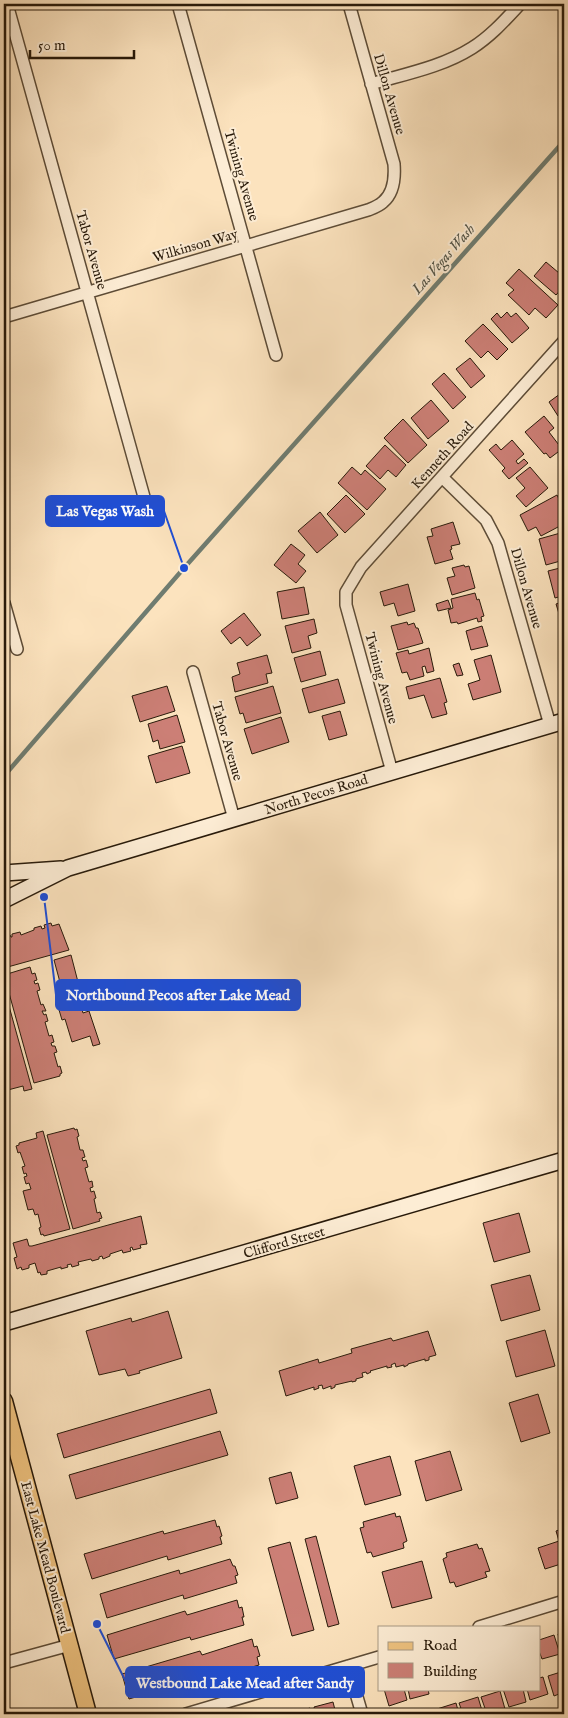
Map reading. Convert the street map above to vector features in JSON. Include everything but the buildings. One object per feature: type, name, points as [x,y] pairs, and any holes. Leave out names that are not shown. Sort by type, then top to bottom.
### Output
[{"type":"main road","name":"North Pecos Road","points":[[4,900],[68,868],[557,723]]},
{"type":"main road","name":"North Pecos Road","points":[[4,873],[68,868]]},
{"type":"main road","name":"Clifford Street","points":[[4,1323],[564,1160]]},
{"type":"main road","name":"East Lake Mead Boulevard","points":[[4,1401],[88,1714]]},
{"type":"street","name":"Tabor Avenue","points":[[8,4],[146,504]]},
{"type":"street","name":"Twining Avenue","points":[[178,4],[276,355]]},
{"type":"street","name":"Dillon Avenue","points":[[349,4],[394,164],[395,179],[390,193]]},
{"type":"street","points":[[371,84],[448,61],[472,48],[499,27],[520,4]]},
{"type":"street","name":"Wilkinson Way","points":[[4,317],[368,210],[383,203],[390,193]]},
{"type":"street","name":"Kenneth Road","points":[[346,592],[361,567],[564,341]]},
{"type":"street","name":"Dillon Avenue","points":[[442,477],[486,520],[498,543],[557,723]]},
{"type":"street","name":"Twining Avenue","points":[[346,592],[346,605],[392,772]]},
{"type":"street","points":[[4,603],[16,648]]},
{"type":"street","name":"Tabor Avenue","points":[[193,672],[234,819]]},
{"type":"street","points":[[482,1626],[564,1601]]},
{"type":"street","points":[[4,1663],[70,1645]]},
{"type":"street","points":[[186,1714],[378,1657]]},
{"type":"street","points":[[348,1666],[362,1714]]},
{"type":"waterway","name":"Las Vegas Wash","points":[[4,776],[184,568],[564,141]]},
{"type":"place","name":"Las Vegas Wash","points":[[184,568]]},
{"type":"place","name":"Northbound Pecos after Lake Mead","points":[[44,897]]},
{"type":"place","name":"Westbound Lake Mead after Sandy","points":[[97,1624]]}]
